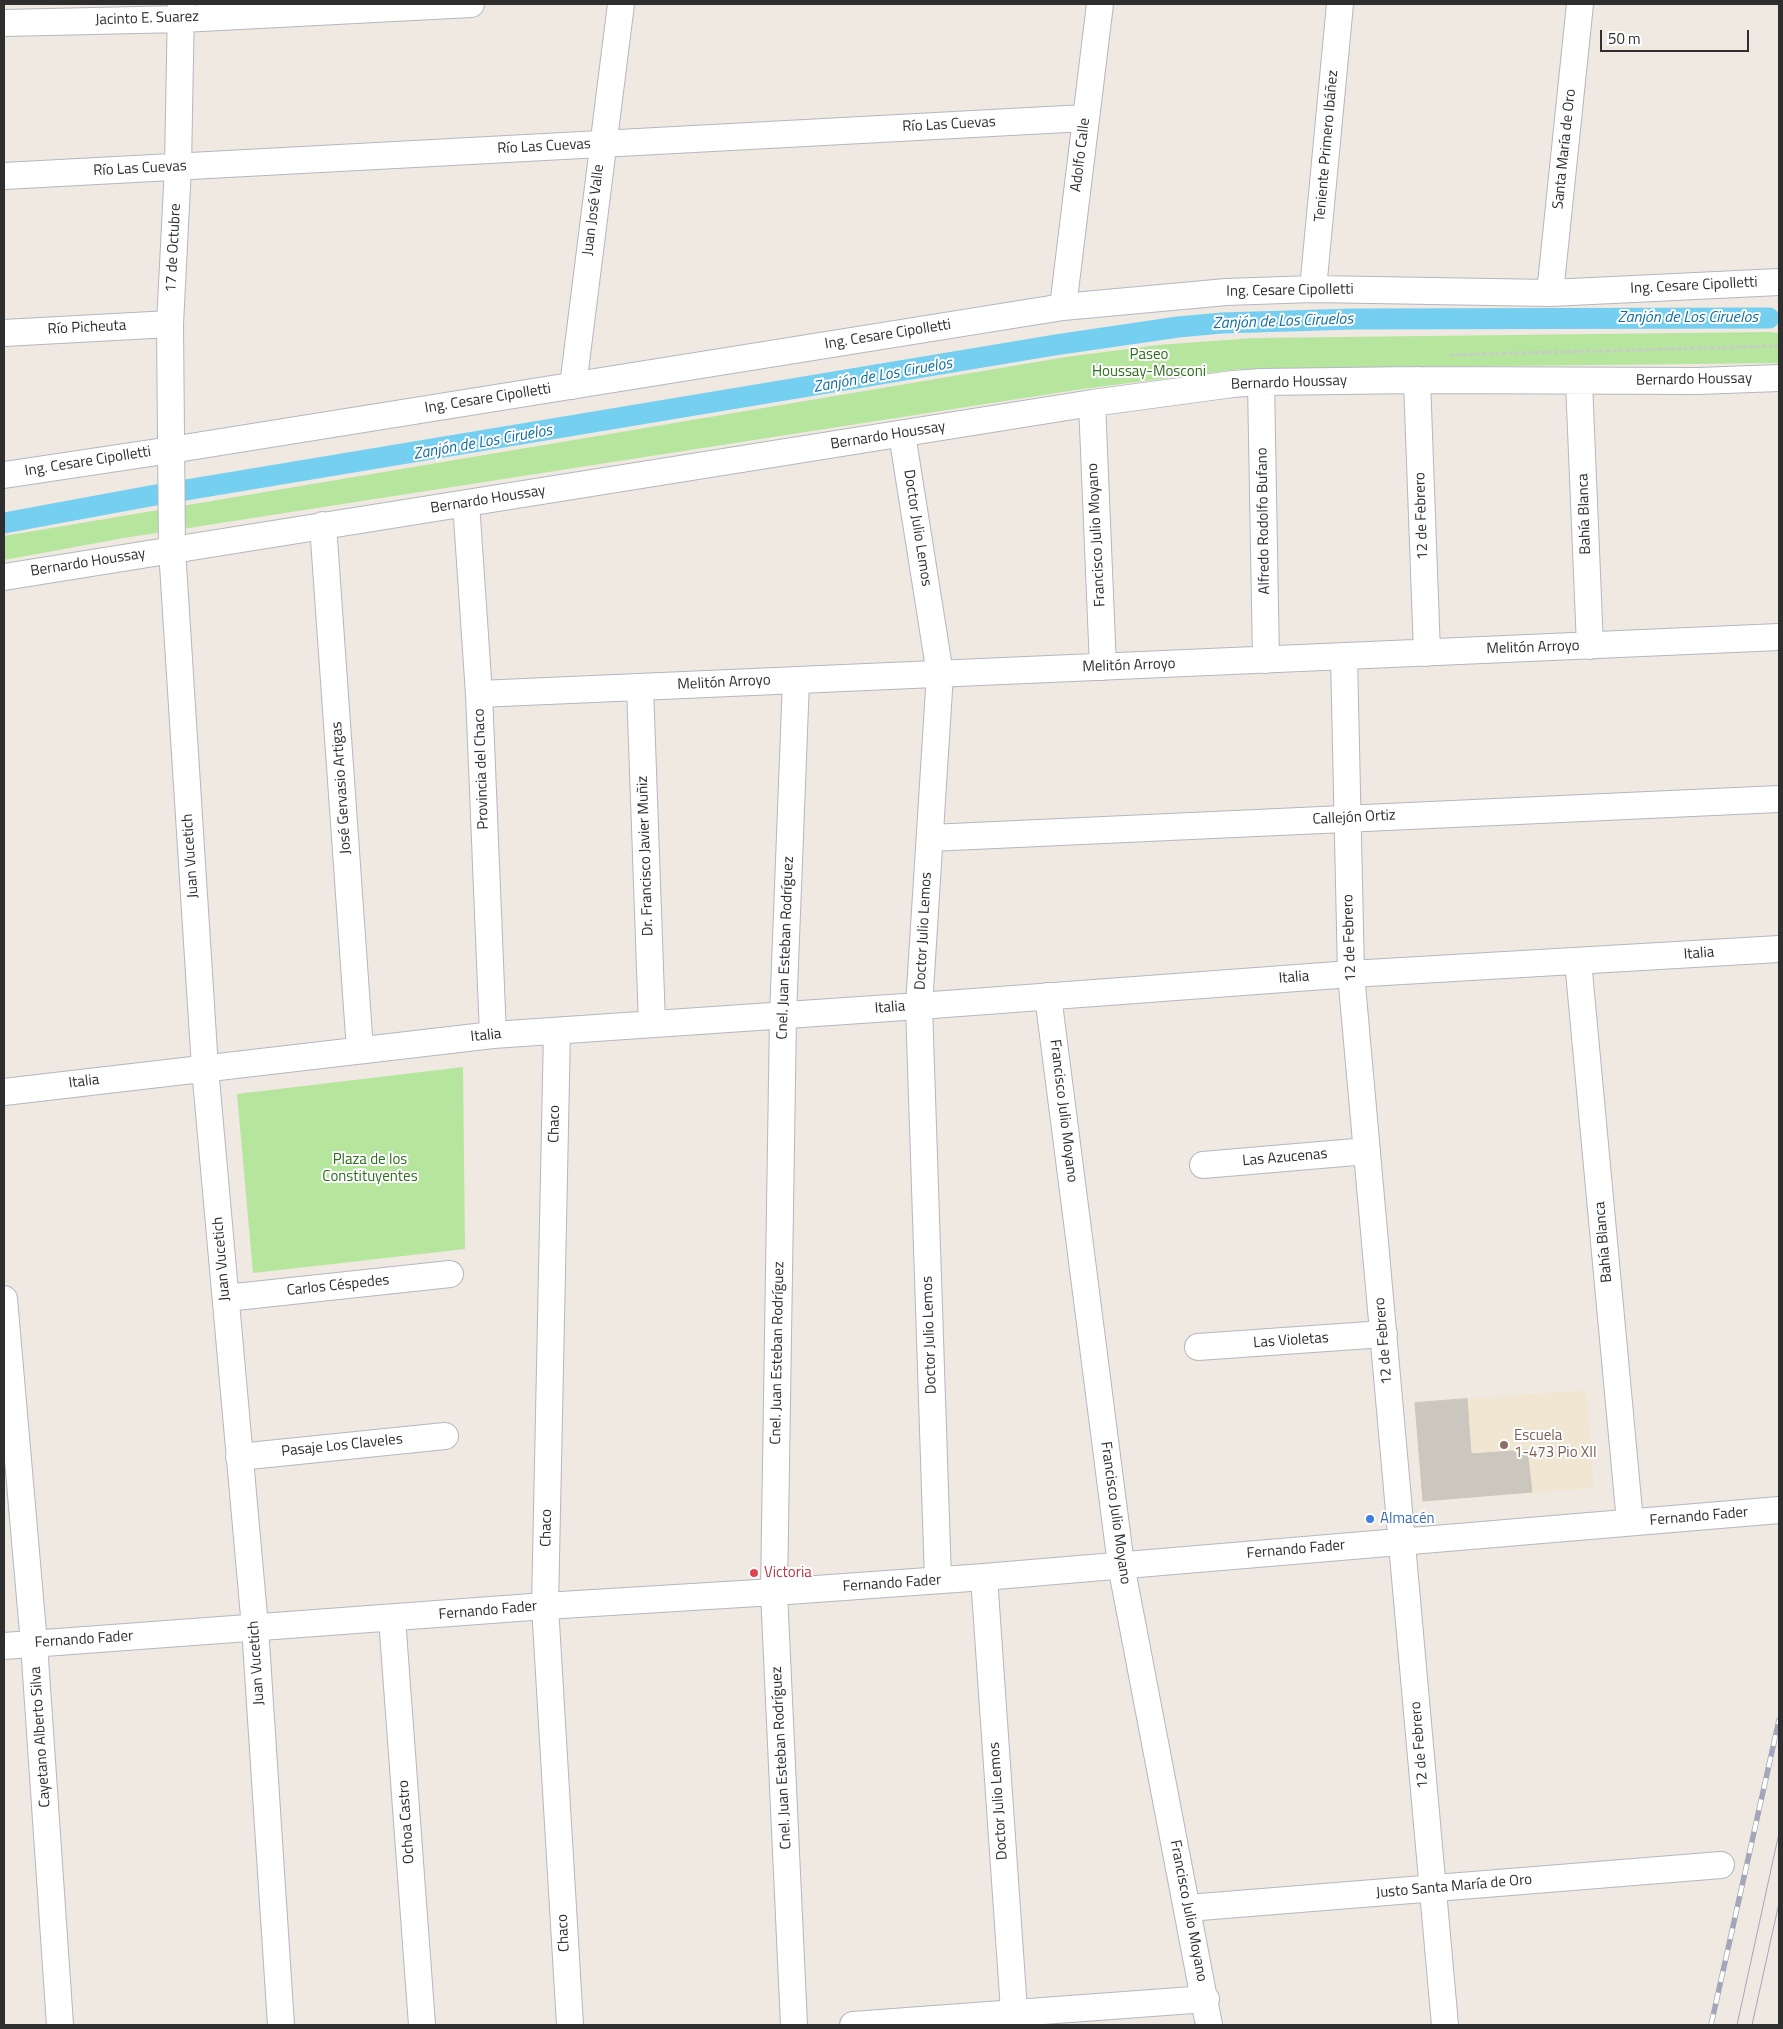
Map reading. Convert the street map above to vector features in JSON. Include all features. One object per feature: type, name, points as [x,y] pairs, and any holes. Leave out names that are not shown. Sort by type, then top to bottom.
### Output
[{"type":"street","name":"Jacinto E. Suarez","points":[[4,23],[182,11],[471,4]]},
{"type":"street","name":"Juan José Valle","points":[[573,386],[621,4]]},
{"type":"street","name":"Adolfo Calle","points":[[1063,307],[1100,4]]},
{"type":"street","name":"Teniente Primero Ibáñez","points":[[1313,289],[1340,4]]},
{"type":"street","name":"Santa María de Oro","points":[[1550,293],[1580,4]]},
{"type":"street","name":"17 de Octubre","points":[[171,481],[170,324],[178,167],[182,11]]},
{"type":"street","name":"Río Las Cuevas","points":[[4,176],[1085,118]]},
{"type":"street","name":"Ing. Cesare Cipolletti","points":[[4,475],[171,481],[573,386],[1063,307],[1226,292],[1313,289],[1550,293],[1779,282]]},
{"type":"street","name":"Río Picheuta","points":[[4,333],[170,324]]},
{"type":"street","name":"Bernardo Houssay","points":[[4,578],[1092,403],[1233,384],[1417,380],[1706,381],[1779,378]]},
{"type":"street","name":"12 de Febrero","points":[[1417,380],[1426,653]]},
{"type":"street","name":"Alfredo Rodolfo Bufano","points":[[1261,382],[1266,660]]},
{"type":"street","name":"Bahía Blanca","points":[[1579,382],[1590,646]]},
{"type":"street","name":"Francisco Julio Moyano","points":[[1092,403],[1103,667]]},
{"type":"street","name":"Doctor Julio Lemos","points":[[902,434],[940,674],[919,1006],[938,1580]]},
{"type":"street","name":"Juan Vucetich","points":[[171,481],[172,550],[205,1068],[255,1627],[281,2025]]},
{"type":"street","name":"Provincia del Chaco","points":[[466,503],[478,694],[493,1035]]},
{"type":"street","name":"José Gervasio Artigas","points":[[323,526],[360,1050]]},
{"type":"street","name":"Melitón Arroyo","points":[[478,694],[1779,638]]},
{"type":"street","name":"12 de Febrero","points":[[1344,656],[1346,818],[1351,974],[1445,2025]]},
{"type":"street","name":"Cnel. Juan Esteban Rodríguez","points":[[794,2025],[774,1592],[783,1016],[796,680]]},
{"type":"street","name":"Dr. Francisco Javier Muñiz","points":[[640,687],[652,1024]]},
{"type":"street","name":"Callejón Ortiz","points":[[930,838],[1779,799]]},
{"type":"street","name":"Italia","points":[[4,1092],[493,1035],[783,1016],[1351,974],[1779,949]]},
{"type":"street","name":"Bahía Blanca","points":[[1578,961],[1630,1522]]},
{"type":"street","name":"Francisco Julio Moyano","points":[[1048,996],[1121,1565],[1206,1999],[1209,2025]]},
{"type":"street","name":"Chaco","points":[[557,1031],[545,1606],[570,2025]]},
{"type":"street","name":"Las Azucenas","points":[[1203,1165],[1367,1151]]},
{"type":"street","name":"Carlos Céspedes","points":[[226,1298],[450,1274]]},
{"type":"street","name":"Cayetano Alberto Silva","points":[[4,1299],[34,1644],[60,2025]]},
{"type":"street","name":"Las Violetas","points":[[1198,1347],[1384,1334]]},
{"type":"street","name":"Pasaje Los Claveles","points":[[240,1457],[445,1436]]},
{"type":"street","name":"Fernando Fader","points":[[4,1646],[545,1606],[984,1577],[1779,1510]]},
{"type":"street","name":"Doctor Julio Lemos","points":[[984,1577],[1015,2019]]},
{"type":"street","name":"Ochoa Castro","points":[[392,1618],[422,2025]]},
{"type":"street","name":"Justo Santa María de Oro","points":[[1188,1908],[1721,1865]]},
{"type":"street","points":[[853,2025],[1015,2019],[1206,1999]]},
{"type":"shaded area","name":"Escuela 1-473 Pio XII","points":[[1586,1390],[1594,1488],[1423,1501],[1415,1403]]},
{"type":"green space","name":"Paseo Houssay-Mosconi","points":[[1779,333],[1779,363],[1239,369],[1082,389],[124,538],[4,560],[4,536],[1066,357],[1158,345],[1254,338]]},
{"type":"green space","name":"Plaza de los Constituyentes","points":[[463,1067],[465,1249],[253,1273],[237,1094]]},
{"type":"building","points":[[1467,1399],[1471,1454],[1527,1450],[1532,1492],[1423,1501],[1415,1403]]},
{"type":"waterway","name":"Zanjón de Los Ciruelos","points":[[4,523],[150,496],[1055,345],[1178,327],[1222,323],[1353,319],[1769,318]]},
{"type":"tram line","points":[[1737,2025],[1779,1833]]},
{"type":"tram line","points":[[1752,2025],[1779,1903]]},
{"type":"railway","points":[[1711,2025],[1779,1720]]},
{"type":"place","name":"Escuela 1-473 Pio XII","points":[[1504,1445]]},
{"type":"place","name":"Almacén","points":[[1370,1519]]},
{"type":"place","name":"Victoria","points":[[754,1573]]}]
